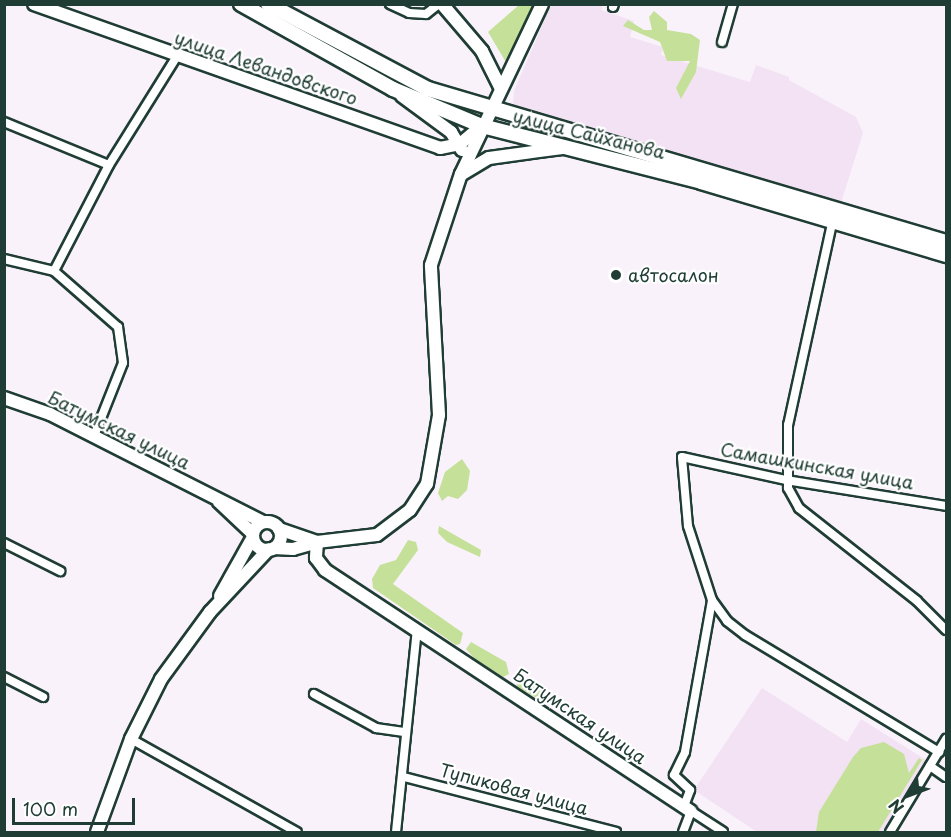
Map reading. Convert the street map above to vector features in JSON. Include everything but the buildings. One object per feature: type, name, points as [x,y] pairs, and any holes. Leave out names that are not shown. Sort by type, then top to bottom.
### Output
[{"type":"main road","name":"улица Сайханова","points":[[241,4],[393,89],[482,126],[834,216]]},
{"type":"main road","name":"улица Сайханова","points":[[268,4],[428,89],[834,216],[946,255]]},
{"type":"main road","points":[[834,216],[946,242]]},
{"type":"street","name":"улица Левандовского","points":[[34,4],[440,148],[460,144]]},
{"type":"street","points":[[390,4],[409,13],[426,14],[440,4],[482,51],[501,89]]},
{"type":"street","points":[[216,499],[253,535],[258,546],[272,548],[293,549],[316,542],[364,539],[388,530],[410,510],[427,484],[439,415],[430,265],[461,174],[490,110],[514,69],[542,4]]},
{"type":"street","points":[[722,42],[733,4]]},
{"type":"street","points":[[54,271],[109,165],[177,56]]},
{"type":"street","points":[[393,89],[451,132],[460,144],[461,174]]},
{"type":"street","points":[[4,122],[109,165]]},
{"type":"street","points":[[460,144],[482,126]]},
{"type":"street","points":[[461,174],[489,158],[567,147]]},
{"type":"street","points":[[834,216],[788,425],[786,480],[799,508],[917,601],[946,630]]},
{"type":"street","points":[[4,259],[54,271],[112,318],[122,336],[123,363],[94,436]]},
{"type":"street","name":"Батумская улица","points":[[4,398],[94,436],[216,499]]},
{"type":"street","name":"Самашкинская улица","points":[[712,600],[688,526],[682,457],[786,480],[946,506]]},
{"type":"street","points":[[216,499],[279,529],[316,542]]},
{"type":"street","points":[[98,832],[131,739],[161,679],[210,612],[253,535],[263,522]]},
{"type":"street","points":[[210,612],[272,548],[281,537],[279,529]]},
{"type":"street","name":"Батумская улица","points":[[316,542],[316,558],[325,570],[723,832]]},
{"type":"street","points":[[4,543],[60,571]]},
{"type":"street","points":[[712,600],[727,621],[745,635],[939,752]]},
{"type":"street","points":[[683,832],[690,790],[674,775],[685,752],[712,600]]},
{"type":"street","points":[[396,832],[404,777],[406,732],[417,630]]},
{"type":"street","points":[[4,677],[43,697]]},
{"type":"street","points":[[314,694],[376,728],[406,732]]},
{"type":"street","points":[[131,739],[297,832]]},
{"type":"street","points":[[890,832],[946,739]]},
{"type":"street","points":[[930,766],[946,777]]},
{"type":"street","name":"Тупиковая улица","points":[[404,777],[616,832]]},
{"type":"shaded area","points":[[551,5],[602,5],[601,10],[634,21],[630,37],[663,47],[661,55],[750,82],[756,65],[789,77],[789,80],[856,117],[863,133],[840,206],[513,107],[514,91]]},
{"type":"shaded area","points":[[762,688],[847,742],[861,719],[926,760],[882,832],[757,832],[694,790]]},
{"type":"green space","points":[[519,5],[533,5],[507,64],[488,32]]},
{"type":"green space","points":[[654,11],[667,22],[667,30],[691,34],[700,40],[696,72],[681,99],[676,88],[690,61],[667,61],[660,42],[623,26],[628,20],[644,30],[652,30],[649,17]]},
{"type":"green space","points":[[462,459],[470,471],[467,490],[458,499],[448,496],[442,501],[438,493],[445,472]]},
{"type":"green space","points":[[439,526],[481,550],[480,557],[447,542],[438,533]]},
{"type":"green space","points":[[408,540],[416,542],[418,550],[393,584],[463,633],[460,644],[456,645],[373,588],[372,579],[380,565],[396,560]]},
{"type":"green space","points":[[471,642],[506,662],[509,674],[503,677],[474,658],[466,649]]},
{"type":"green space","points":[[520,676],[549,693],[548,700],[543,702],[518,687],[515,681]]},
{"type":"green space","points":[[884,742],[904,754],[909,773],[919,758],[922,760],[878,832],[816,832],[819,812],[853,757],[861,748]]},
{"type":"place","name":"автосалон","points":[[616,275]]}]
